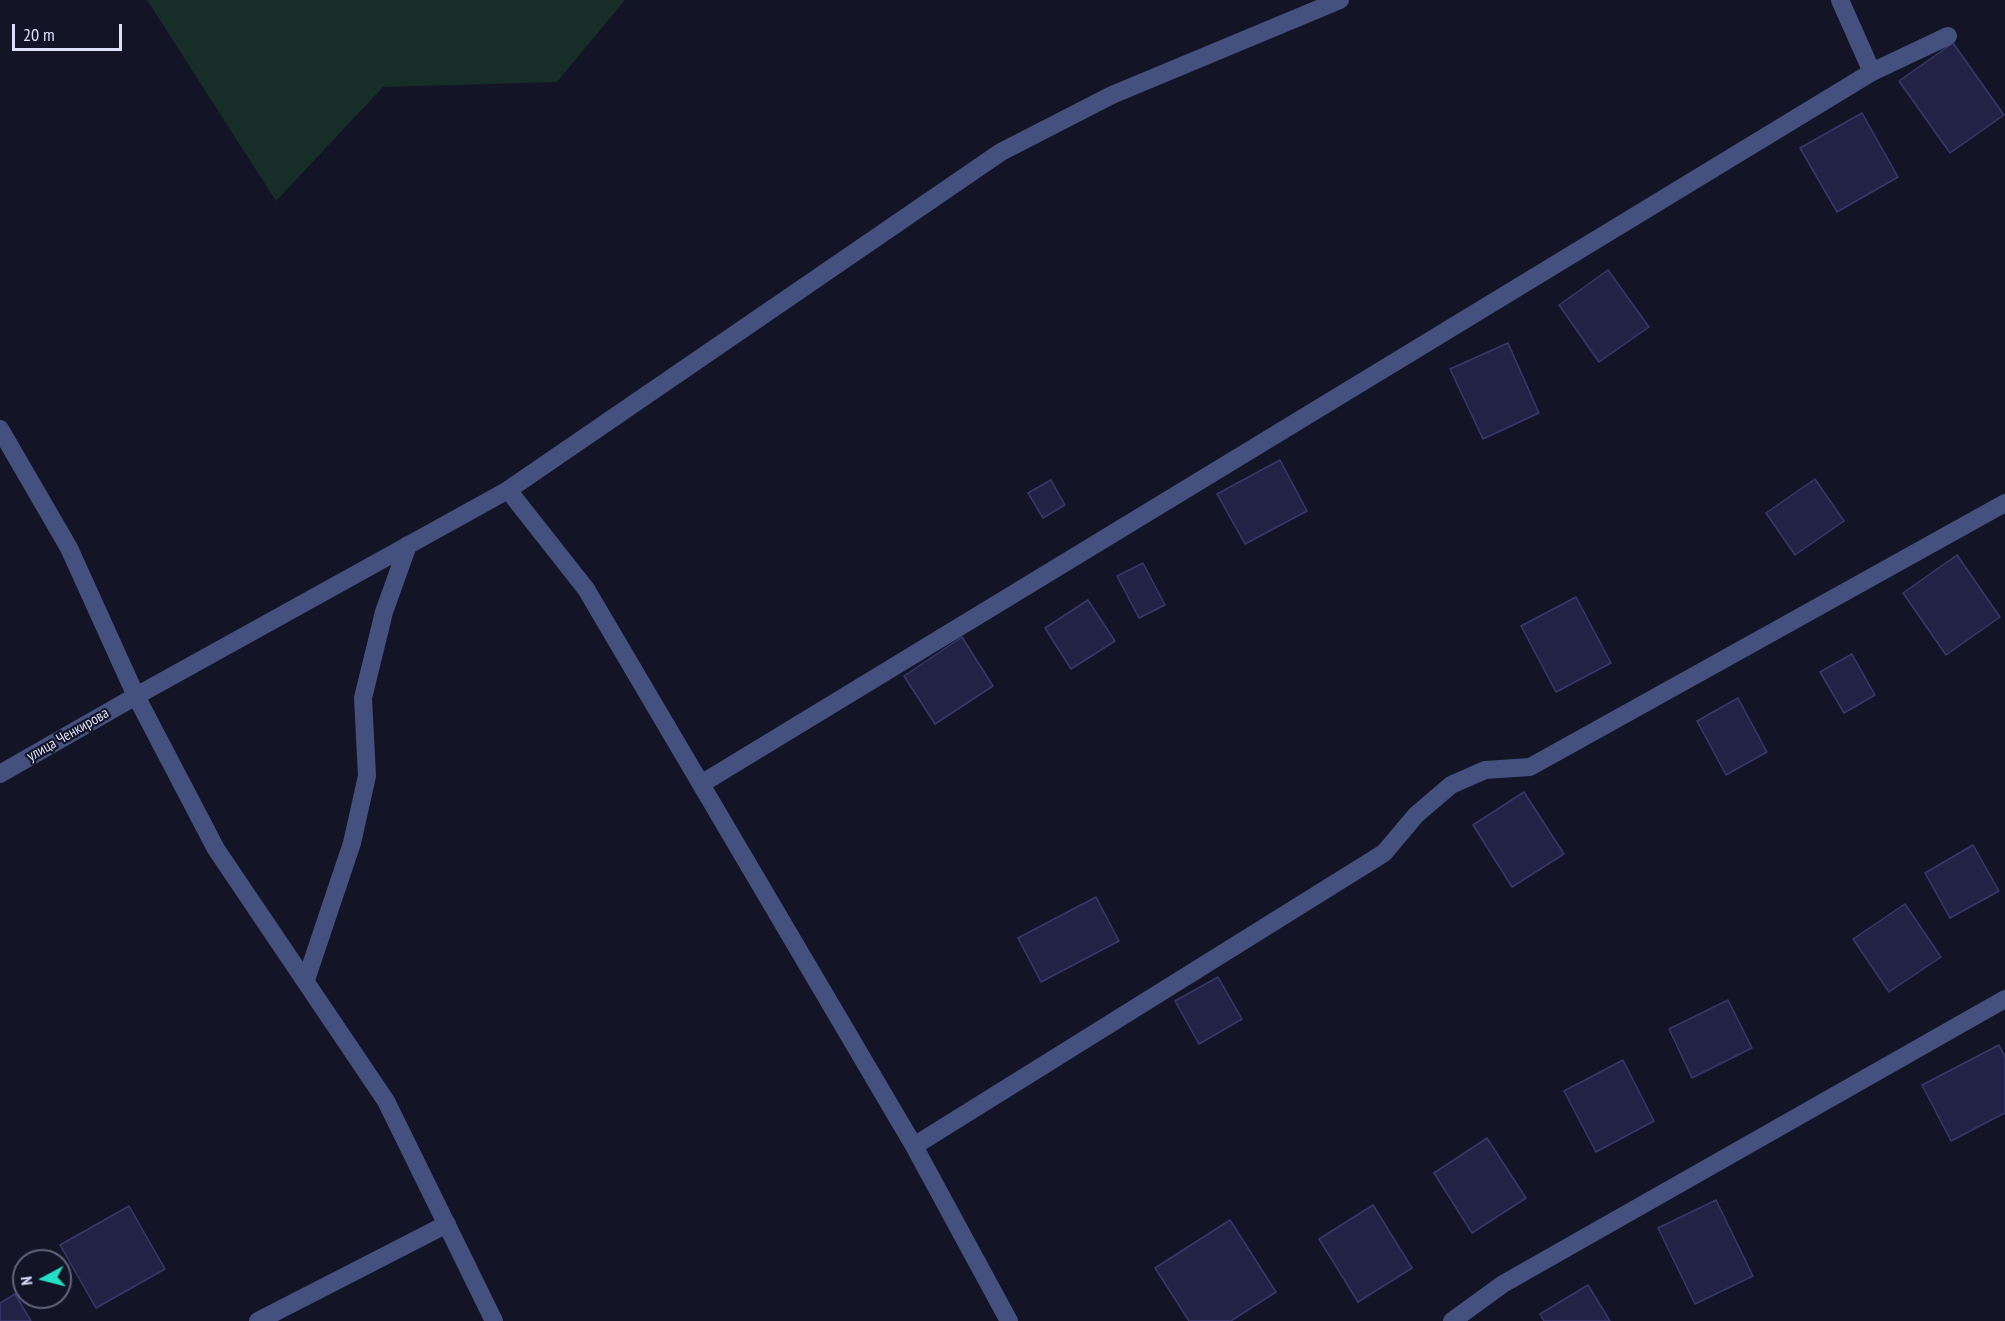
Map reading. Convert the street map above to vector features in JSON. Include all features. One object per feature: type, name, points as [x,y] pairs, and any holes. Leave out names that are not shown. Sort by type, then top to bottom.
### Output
[{"type":"street","name":"улица Ченкирова","points":[[0,774],[508,490],[1001,152],[1112,95],[1340,0]]},
{"type":"street","points":[[1840,0],[1872,72]]},
{"type":"street","points":[[701,784],[1872,72],[1948,36]]},
{"type":"street","points":[[0,429],[69,548],[136,696],[216,849],[386,1101],[494,1321]]},
{"type":"street","points":[[508,490],[586,589],[914,1146],[1009,1321]]},
{"type":"street","points":[[914,1146],[1384,853],[1416,815],[1451,785],[1485,770],[1530,768],[2005,503]]},
{"type":"street","points":[[306,980],[352,843],[367,776],[363,698],[384,612],[408,545]]},
{"type":"street","points":[[1452,1321],[1503,1284],[2005,999]]},
{"type":"street","points":[[258,1321],[447,1224]]},
{"type":"green space","points":[[147,0],[625,0],[557,82],[383,87],[276,201]]},
{"type":"building","points":[[1953,43],[2004,115],[1950,153],[1899,81]]},
{"type":"building","points":[[1862,113],[1898,177],[1837,212],[1800,148]]},
{"type":"building","points":[[1608,270],[1649,327],[1599,362],[1559,305]]},
{"type":"building","points":[[1508,343],[1539,413],[1483,439],[1450,369]]},
{"type":"building","points":[[1280,460],[1307,511],[1245,544],[1217,494]]},
{"type":"building","points":[[1815,479],[1844,521],[1795,555],[1766,513]]},
{"type":"building","points":[[1051,480],[1065,505],[1043,518],[1028,493]]},
{"type":"building","points":[[1957,555],[2000,617],[1946,655],[1903,593]]},
{"type":"building","points":[[1143,563],[1165,605],[1139,618],[1117,576]]},
{"type":"building","points":[[1576,597],[1611,663],[1556,692],[1521,626]]},
{"type":"building","points":[[1088,600],[1115,641],[1071,669],[1045,628]]},
{"type":"building","points":[[962,637],[993,686],[935,724],[904,676]]},
{"type":"building","points":[[1852,654],[1875,695],[1844,713],[1820,672]]},
{"type":"building","points":[[1738,698],[1767,752],[1726,775],[1697,721]]},
{"type":"building","points":[[1524,792],[1564,854],[1512,887],[1473,825]]},
{"type":"building","points":[[1973,845],[1999,891],[1950,918],[1925,873]]},
{"type":"building","points":[[1096,897],[1119,941],[1041,982],[1018,938]]},
{"type":"building","points":[[1905,904],[1941,957],[1889,992],[1853,939]]},
{"type":"building","points":[[1218,977],[1242,1019],[1199,1044],[1175,1001]]},
{"type":"building","points":[[1728,1000],[1752,1048],[1692,1078],[1669,1029]]},
{"type":"building","points":[[1999,1045],[2005,1057],[2005,1113],[1951,1141],[1922,1085]]},
{"type":"building","points":[[1623,1060],[1654,1121],[1596,1152],[1564,1091]]},
{"type":"building","points":[[1487,1138],[1526,1198],[1472,1233],[1434,1173]]},
{"type":"building","points":[[1716,1200],[1753,1276],[1695,1304],[1658,1228]]},
{"type":"building","points":[[1373,1205],[1412,1268],[1358,1302],[1319,1239]]},
{"type":"building","points":[[129,1206],[165,1269],[96,1308],[72,1266],[72,1249],[62,1249],[60,1245]]},
{"type":"building","points":[[1230,1220],[1276,1292],[1231,1321],[1189,1321],[1155,1268]]},
{"type":"building","points":[[1588,1285],[1610,1321],[1544,1321],[1540,1314]]},
{"type":"building","points":[[12,1296],[12,1309],[24,1309],[31,1321],[0,1321],[0,1303]]}]
